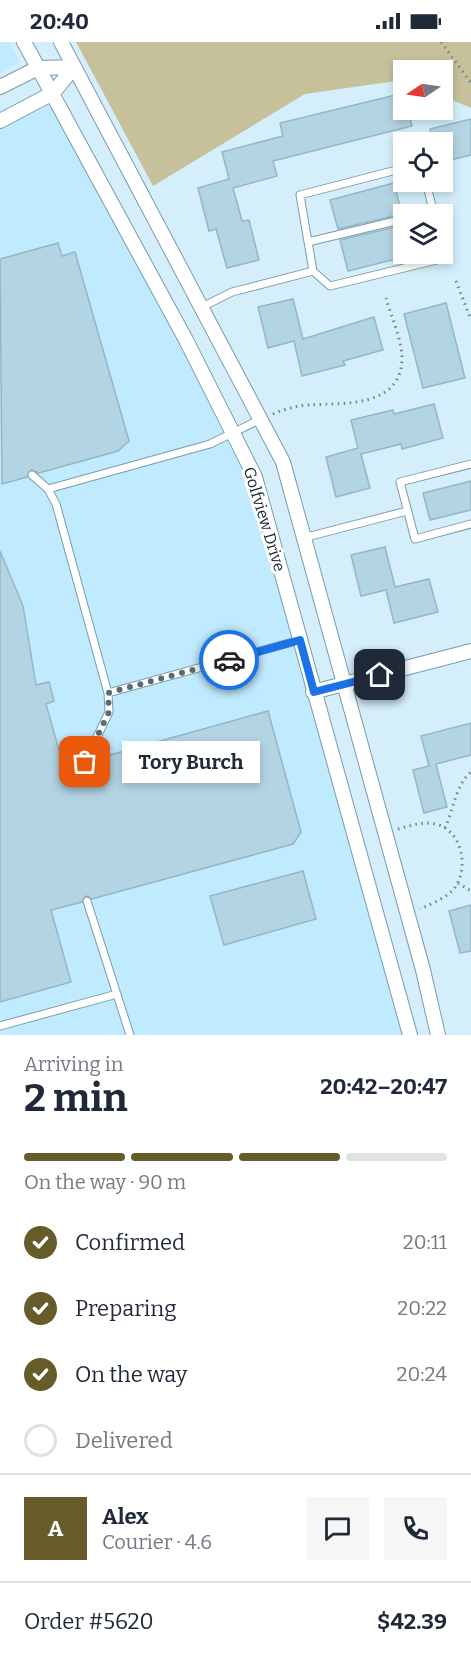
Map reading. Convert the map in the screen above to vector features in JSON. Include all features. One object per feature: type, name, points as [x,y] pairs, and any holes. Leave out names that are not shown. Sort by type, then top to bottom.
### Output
[{"type":"street","name":"Golfview Drive","points":[[24,42],[255,477],[410,1035]]},
{"type":"street","name":"Golfview Drive","points":[[61,42],[202,307],[267,416],[283,462],[423,970],[438,1035]]},
{"type":"street","points":[[0,87],[38,68],[74,67]]},
{"type":"street","points":[[0,121],[53,93],[74,67]]},
{"type":"street","points":[[314,692],[471,651]]},
{"type":"lane","points":[[393,171],[300,195],[314,271],[330,286],[420,264]]},
{"type":"lane","points":[[308,242],[393,222]]},
{"type":"lane","points":[[202,307],[232,292],[314,271]]},
{"type":"lane","points":[[48,489],[210,444],[267,416]]},
{"type":"lane","points":[[471,464],[400,482],[414,539],[471,524]]},
{"type":"lane","points":[[32,475],[48,489],[56,504],[108,693],[109,712],[85,762]]},
{"type":"lane","points":[[303,538],[407,511]]},
{"type":"lane","points":[[108,693],[300,640]]},
{"type":"lane","points":[[87,900],[130,1035]]},
{"type":"lane","points":[[0,1026],[117,994]]},
{"type":"path","points":[[441,42],[471,83]]},
{"type":"path","points":[[456,281],[471,320]]},
{"type":"path","points":[[267,416],[309,405],[352,405],[387,392],[400,373],[402,355],[386,298]]},
{"type":"path","points":[[445,828],[455,807],[459,789],[471,772]]},
{"type":"path","points":[[398,829],[428,823],[445,828],[461,851],[463,859],[458,883],[445,897],[420,909]]},
{"type":"path","points":[[458,883],[471,891]]},
{"type":"shaded area","points":[[0,42],[9,42],[20,62],[0,73]]},
{"type":"shaded area","points":[[76,42],[471,42],[471,108],[453,100],[453,60],[393,60],[393,81],[305,94],[153,186]]},
{"type":"shaded area","points":[[47,106],[57,111],[250,477],[405,1035],[0,1035],[0,128]]},
{"type":"building","points":[[393,96],[393,120],[410,120],[412,126],[273,161],[277,176],[233,188],[242,221],[249,220],[259,260],[227,268],[216,229],[209,231],[198,188],[229,179],[222,152],[283,136],[280,123]]},
{"type":"building","points":[[471,119],[471,155],[453,159],[453,132],[431,132],[430,129]]},
{"type":"building","points":[[393,183],[393,192],[396,192],[399,204],[393,204],[393,216],[338,229],[330,200]]},
{"type":"building","points":[[393,228],[393,260],[348,271],[340,240]]},
{"type":"building","points":[[58,243],[62,256],[75,252],[129,441],[118,451],[39,473],[31,470],[27,477],[2,484],[0,259]]},
{"type":"building","points":[[293,299],[303,339],[374,317],[383,350],[343,361],[345,365],[302,376],[294,341],[268,348],[258,307]]},
{"type":"building","points":[[446,303],[465,378],[423,388],[404,314]]},
{"type":"building","points":[[434,404],[443,438],[402,449],[401,444],[361,454],[370,488],[336,497],[326,457],[358,448],[351,420],[393,410],[394,414]]},
{"type":"building","points":[[471,481],[471,510],[430,520],[423,493]]},
{"type":"building","points":[[385,547],[395,587],[429,579],[438,612],[394,623],[386,590],[361,596],[351,555]]},
{"type":"building","points":[[0,551],[23,606],[36,685],[49,682],[54,701],[46,704],[64,768],[80,764],[86,767],[92,760],[268,711],[301,832],[293,844],[92,899],[86,896],[82,902],[51,910],[71,982],[0,1002]]},
{"type":"building","points":[[471,723],[471,755],[436,764],[447,807],[424,813],[413,770],[429,766],[421,736]]},
{"type":"building","points":[[303,871],[316,919],[224,945],[210,896]]},
{"type":"building","points":[[471,905],[471,951],[460,953],[449,911]]},
{"type":"way so far","points":[[85,762],[109,712],[108,693],[229,660]]},
{"type":"place","name":"Tory Burch","points":[[85,762]]},
{"type":"route","points":[[229,660],[300,640],[314,692],[380,675]]}]
